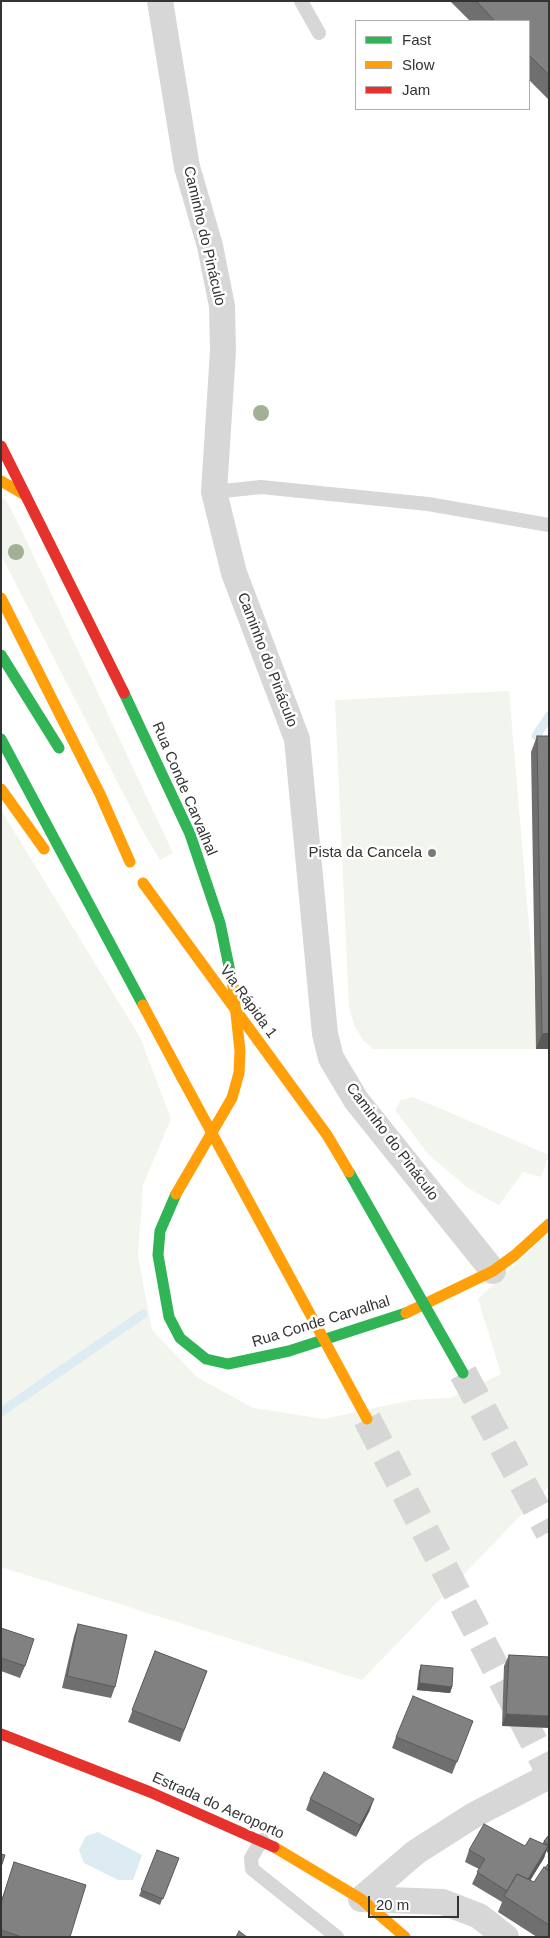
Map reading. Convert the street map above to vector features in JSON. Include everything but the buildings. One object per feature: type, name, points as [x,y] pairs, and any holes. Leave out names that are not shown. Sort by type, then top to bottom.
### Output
[{"type":"main road","name":"Rua Conde Carvalhal","points":[[1,446],[139,722],[190,834],[220,923],[234,984],[240,1051],[239,1073],[232,1098],[173,1199],[160,1231],[158,1255],[160,1270],[169,1317],[180,1338],[206,1358],[228,1364],[289,1350],[412,1310],[493,1271],[515,1255],[549,1224]]},
{"type":"main road","points":[[1,481],[25,495]]},
{"type":"main road","points":[[1,598],[100,794],[136,872]]},
{"type":"main road","points":[[1,655],[63,754]]},
{"type":"main road","points":[[1,739],[182,1078],[367,1418]]},
{"type":"main road","name":"Via Rápida 1","points":[[84,787],[136,872],[327,1135],[402,1263],[463,1373]]},
{"type":"main road","points":[[1,789],[105,932]]},
{"type":"main road","name":"Estrada do Aeroporto","points":[[1,1734],[150,1792],[262,1840],[361,1899],[405,1937]]},
{"type":"street","name":"Caminho do Pináculo","points":[[160,1],[187,167],[210,246],[222,306],[223,351],[214,492],[234,573],[297,739],[325,1034],[331,1058],[356,1100],[493,1271]]},
{"type":"street","points":[[361,1899],[416,1852],[474,1815],[549,1776]]},
{"type":"street","points":[[361,1899],[443,1902],[479,1916],[506,1937]]},
{"type":"lane","points":[[301,1],[319,33]]},
{"type":"lane","points":[[214,492],[261,487],[428,504],[549,525]]},
{"type":"lane","points":[[262,1840],[251,1858],[252,1869],[337,1937]]},
{"type":"shaded area","points":[[1,497],[7,502],[20,527],[173,853],[160,860],[142,830],[1,555]]},
{"type":"shaded area","name":"Pista da Cancela","points":[[509,691],[536,1007],[536,1049],[373,1049],[363,1040],[355,1027],[349,1007],[335,700]]},
{"type":"shaded area","points":[[1,810],[140,1037],[171,1119],[143,1185],[138,1256],[152,1330],[197,1377],[253,1408],[324,1419],[412,1400],[451,1398],[501,1374],[478,1299],[549,1233],[549,1486],[362,1680],[1,1567]]},
{"type":"shaded area","points":[[413,1097],[549,1155],[541,1177],[523,1172],[499,1205],[469,1189],[428,1154],[395,1110],[401,1100]]},
{"type":"shaded area","points":[[98,1832],[142,1855],[133,1880],[118,1880],[84,1863],[79,1850],[86,1836]]},
{"type":"waterway","points":[[536,736],[549,716]]},
{"type":"waterway","points":[[1,1412],[143,1314]]},
{"type":"tunnel","points":[[463,1373],[549,1532]]},
{"type":"tunnel","points":[[367,1419],[549,1771]]},
{"type":"traffic: fast","points":[[1,655],[59,748]]},
{"type":"traffic: fast","points":[[124,693],[190,834],[220,923],[233,986]]},
{"type":"traffic: fast","points":[[1,739],[143,1005]]},
{"type":"traffic: fast","points":[[349,1172],[463,1373]]},
{"type":"traffic: fast","points":[[176,1194],[160,1231],[158,1255],[169,1317],[180,1338],[206,1359],[228,1364],[289,1351],[406,1313]]},
{"type":"traffic: slow","points":[[1,481],[25,495]]},
{"type":"traffic: slow","points":[[1,598],[100,794],[130,862]]},
{"type":"traffic: slow","points":[[1,789],[44,849]]},
{"type":"traffic: slow","points":[[143,883],[327,1135],[349,1172]]},
{"type":"traffic: slow","points":[[176,1194],[232,1098],[239,1073],[240,1051],[233,986]]},
{"type":"traffic: slow","points":[[143,1005],[182,1078]]},
{"type":"traffic: slow","points":[[182,1078],[367,1419]]},
{"type":"traffic: slow","points":[[406,1313],[493,1271],[515,1255],[549,1224]]},
{"type":"traffic: slow","points":[[274,1847],[361,1899],[405,1937]]},
{"type":"traffic: jam","points":[[1,446],[124,693]]},
{"type":"traffic: jam","points":[[1,1734],[150,1792],[274,1847]]},
{"type":"place","name":"Pista da Cancela","points":[[432,853]]}]
